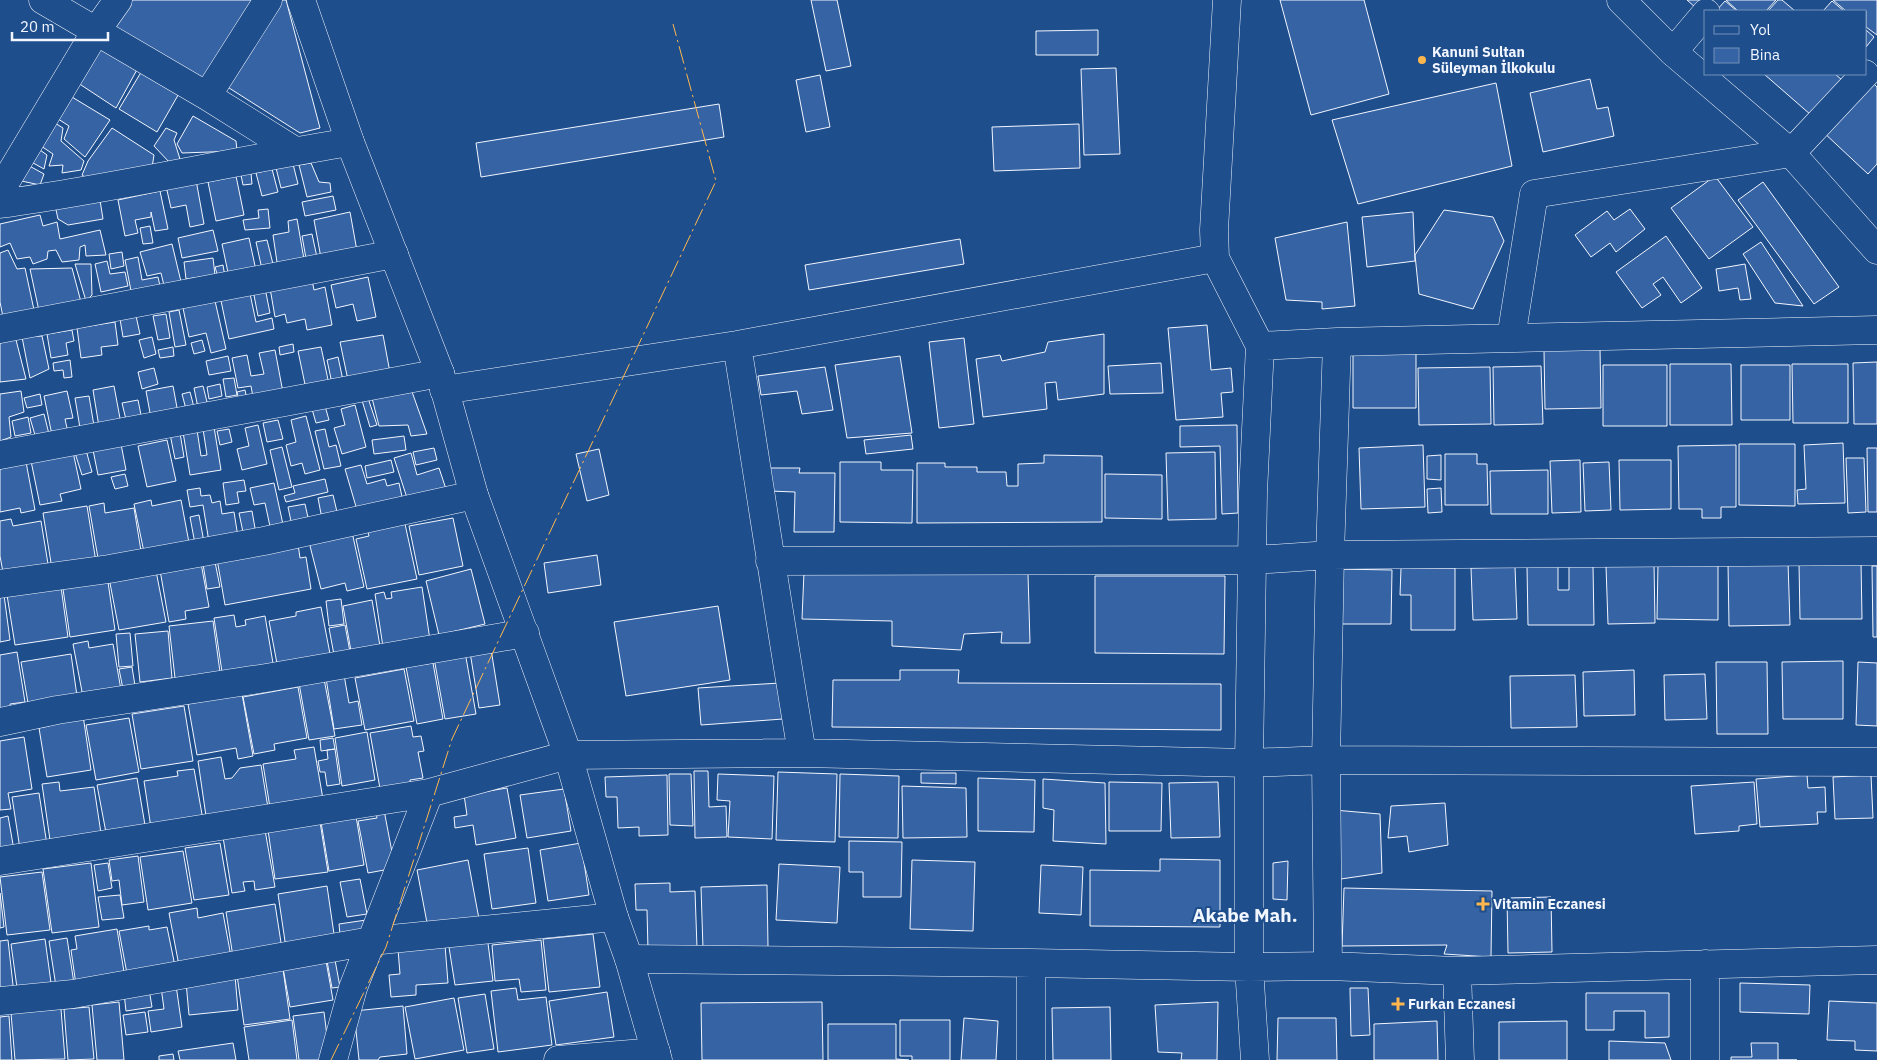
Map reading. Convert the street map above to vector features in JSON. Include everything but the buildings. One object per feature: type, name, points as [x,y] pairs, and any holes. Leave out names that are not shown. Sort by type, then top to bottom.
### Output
[{"type":"street","points":[[43,0],[207,96],[295,151]]},
{"type":"street","points":[[0,191],[96,32],[118,0]]},
{"type":"street","points":[[207,96],[268,0]]},
{"type":"street","points":[[301,0],[350,142],[442,382],[474,495],[568,755],[614,917],[629,959],[657,1056],[558,1060]]},
{"type":"street","points":[[1227,0],[1214,230],[1215,258],[1260,346],[1253,492],[1254,560],[1249,763],[1249,967],[1255,1060]]},
{"type":"street","points":[[1621,0],[1673,52],[1791,153],[1877,250]]},
{"type":"street","points":[[1708,10],[1716,0]]},
{"type":"street","points":[[1673,52],[1704,14]]},
{"type":"street","points":[[1867,71],[1877,61]]},
{"type":"street","points":[[1512,338],[1534,194],[1791,153],[1863,75]]},
{"type":"street","points":[[0,204],[61,195],[350,142]]},
{"type":"street","points":[[0,329],[394,254]]},
{"type":"street","points":[[0,455],[442,382],[737,345],[1215,258]]},
{"type":"street","points":[[1260,346],[1337,342],[1877,330]]},
{"type":"street","points":[[1328,966],[1326,760],[1337,342]]},
{"type":"street","points":[[737,345],[770,562],[802,753]]},
{"type":"street","points":[[0,584],[109,569],[264,541],[474,495]]},
{"type":"street","points":[[770,562],[1254,560],[1330,555],[1877,551]]},
{"type":"street","points":[[0,722],[56,710],[266,678],[525,633]]},
{"type":"street","points":[[0,861],[429,793],[568,755],[802,753],[1249,763],[1326,760],[1877,762]]},
{"type":"street","points":[[333,1060],[353,988],[429,793]]},
{"type":"street","points":[[0,1001],[73,994],[371,941],[614,917]]},
{"type":"street","points":[[629,959],[1249,967],[1328,966],[1457,971],[1877,960]]},
{"type":"street","points":[[1031,963],[1031,1060]]},
{"type":"street","points":[[1705,964],[1706,1060]]},
{"type":"street","points":[[1457,971],[1460,1060]]},
{"type":"power","points":[[331,1060],[386,947],[452,739],[716,181],[673,24]]},
{"type":"place","name":"Kanuni Sultan Süleyman İlkokulu","points":[[1422,60]]},
{"type":"place","name":"Vitamin Eczanesi","points":[[1483,904]]},
{"type":"place","name":"Furkan Eczanesi","points":[[1398,1004]]},
{"type":"district","name":"Akabe Mah.","points":[[1245,915]]}]
